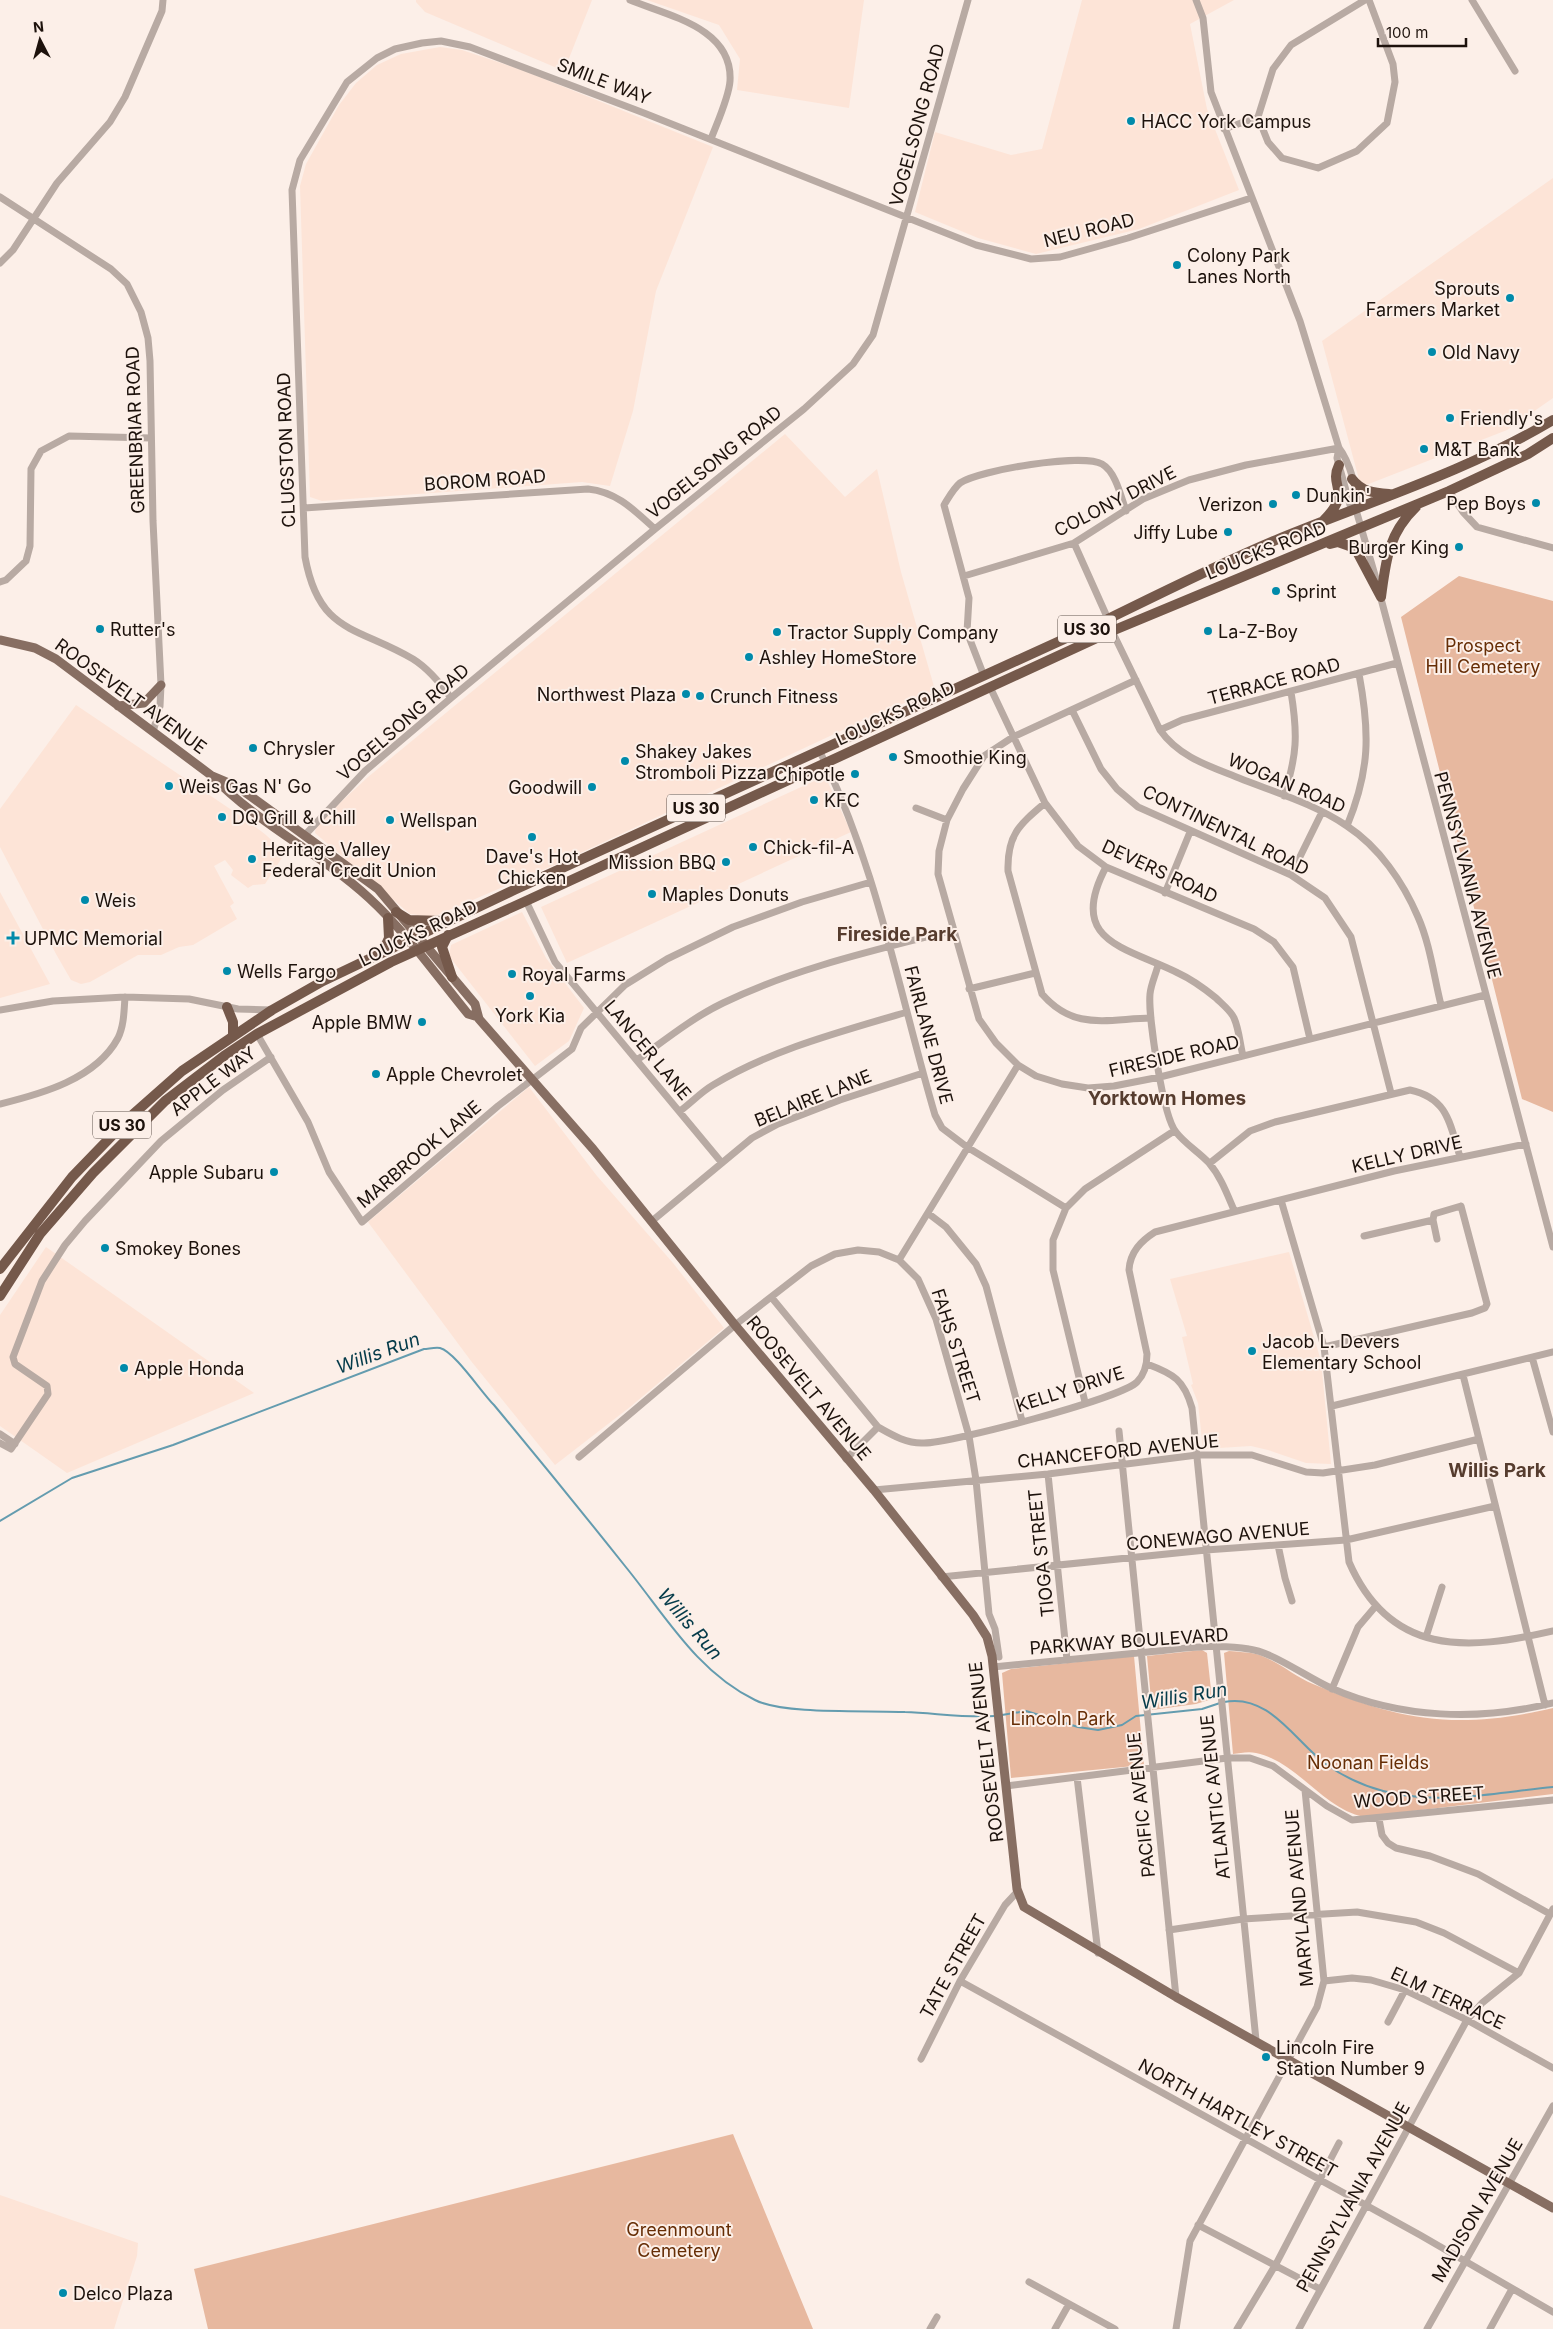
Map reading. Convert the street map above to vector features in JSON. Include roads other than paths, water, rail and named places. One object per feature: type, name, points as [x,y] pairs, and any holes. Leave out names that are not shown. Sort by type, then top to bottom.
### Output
[{"type":"highway","name":"LOUCKS ROAD","points":[[272,1010],[323,981],[449,921],[819,750],[1108,620],[1242,555],[1393,495],[1493,452],[1553,420]]},
{"type":"highway","name":"LOUCKS ROAD","points":[[257,1034],[425,945],[826,764],[1112,631],[1449,491],[1528,454],[1553,438]]},
{"type":"highway","points":[[1320,523],[1336,507],[1340,495],[1336,472],[1339,465]]},
{"type":"highway","points":[[1352,480],[1358,487],[1367,491],[1393,495]]},
{"type":"highway","points":[[1380,597],[1394,535],[1401,522],[1419,504]]},
{"type":"highway","points":[[1304,551],[1338,542],[1351,545],[1364,564],[1380,597]]},
{"type":"highway","points":[[382,953],[389,938],[392,915],[409,920],[427,922],[449,921]]},
{"type":"highway","points":[[448,935],[442,947],[452,977]]},
{"type":"highway","points":[[227,1007],[233,1022],[233,1035]]},
{"type":"highway","name":"US 30","points":[[0,1269],[72,1177],[130,1117],[182,1071],[272,1010]]},
{"type":"highway","name":"US 30","points":[[0,1296],[40,1234],[93,1173],[165,1101],[224,1056],[257,1034]]},
{"type":"main road","name":"ROOSEVELT AVENUE","points":[[0,640],[23,644],[47,653],[212,776],[241,803],[418,936],[475,1004],[478,1017],[591,1147],[735,1325],[874,1490],[973,1615],[987,1637],[993,1667],[1018,1891],[1024,1907],[1098,1953],[1289,2058],[1553,2208]]},
{"type":"main road","points":[[118,706],[144,702],[161,685]]},
{"type":"main road","name":"ROOSEVELT AVENUE","points":[[212,776],[238,787],[378,889],[407,941],[468,1014],[478,1017]]},
{"type":"main road","points":[[241,803],[254,807],[294,835],[302,838],[304,835]]},
{"type":"street","points":[[0,263],[13,250],[57,183],[110,122],[126,96],[162,11],[163,0]]},
{"type":"street","points":[[630,0],[703,30],[714,38],[723,51],[729,64],[730,82],[711,140]]},
{"type":"street","name":"VOGELSONG ROAD","points":[[304,835],[365,771],[655,529],[804,409],[853,364],[872,335],[908,217],[968,0]]},
{"type":"street","name":"PENNSYLVANIA AVENUE","points":[[1196,0],[1203,18],[1211,92],[1250,198],[1300,320],[1339,448],[1346,456],[1359,501],[1356,510]]},
{"type":"street","points":[[1365,0],[1291,45],[1272,69],[1258,117],[1268,142],[1282,158],[1318,168],[1357,151],[1387,123],[1395,82],[1393,64],[1369,0]]},
{"type":"street","points":[[1472,0],[1514,71]]},
{"type":"street","name":"SMILE WAY","points":[[316,134],[347,82],[377,58],[395,49],[440,41],[470,47],[908,217]]},
{"type":"street","points":[[1224,130],[1258,117]]},
{"type":"street","name":"CLUGSTON ROAD","points":[[316,134],[300,160],[292,190],[305,557],[310,582],[320,602],[334,618],[359,635],[414,659],[440,682],[451,698]]},
{"type":"street","name":"GREENBRIAR ROAD","points":[[0,197],[111,269],[132,293],[141,312],[148,345],[161,685],[160,706],[154,732]]},
{"type":"street","name":"NEU ROAD","points":[[908,217],[976,245],[1031,259],[1060,257],[1079,252],[1250,198]]},
{"type":"street","points":[[0,582],[6,580],[26,561],[30,546],[31,469],[41,451],[69,436],[151,438]]},
{"type":"street","name":"PENNSYLVANIA AVENUE","points":[[1339,448],[1337,458],[1350,505],[1356,510],[1362,528],[1553,1247]]},
{"type":"street","name":"COLONY DRIVE","points":[[964,576],[1074,542],[1162,490],[1214,472],[1339,448]]},
{"type":"street","points":[[984,676],[967,632],[968,598],[964,576],[944,505],[950,494],[960,484],[973,477],[1022,466],[1085,460],[1098,462],[1108,468],[1126,511]]},
{"type":"street","name":"BOROM ROAD","points":[[304,508],[588,489],[600,490],[618,498],[655,529]]},
{"type":"street","points":[[1449,491],[1463,512],[1477,527],[1553,548]]},
{"type":"street","points":[[1074,542],[1108,620]]},
{"type":"street","name":"WOGAN ROAD","points":[[1112,631],[1160,730],[1170,744],[1190,758],[1322,812],[1347,826],[1369,845],[1399,878],[1419,919],[1441,1005]]},
{"type":"street","name":"TERRACE ROAD","points":[[1160,730],[1182,720],[1397,663]]},
{"type":"street","points":[[1347,826],[1362,786],[1366,759],[1366,711],[1359,674]]},
{"type":"street","name":"FIRESIDE ROAD","points":[[1136,680],[1013,737],[984,756],[963,789],[947,820],[939,851],[938,874],[969,989],[980,1019],[996,1043],[1018,1065],[1036,1076],[1062,1084],[1088,1088],[1114,1086],[1160,1077],[1485,995]]},
{"type":"street","name":"DEVERS ROAD","points":[[990,687],[1045,803],[1078,846],[1106,867],[1254,929],[1274,942],[1293,967],[1310,1039]]},
{"type":"street","points":[[1284,796],[1297,746],[1297,724],[1292,692]]},
{"type":"street","name":"CONTINENTAL ROAD","points":[[1072,710],[1101,769],[1116,789],[1138,807],[1190,832],[1291,875],[1325,898],[1351,938],[1391,1094]]},
{"type":"street","name":"FAIRLANE DRIVE","points":[[819,750],[854,828],[871,882],[935,1114],[942,1128],[967,1147],[1066,1208]]},
{"type":"street","points":[[1045,803],[1022,822],[1010,841],[1008,856],[1008,871],[1042,994],[1054,1008],[1064,1015],[1081,1020],[1151,1018]]},
{"type":"street","points":[[916,808],[947,820]]},
{"type":"street","points":[[1291,875],[1322,812]]},
{"type":"street","points":[[1165,893],[1190,832]]},
{"type":"street","points":[[1106,867],[1098,882],[1093,900],[1095,921],[1103,936],[1127,951],[1178,973],[1222,1004],[1234,1018],[1243,1056]]},
{"type":"street","name":"MARBROOK LANE","points":[[362,1222],[531,1080],[572,1049],[581,1028],[625,985],[667,958],[733,928],[802,902],[871,882]]},
{"type":"street","name":"LANCER LANE","points":[[526,901],[555,962],[722,1163]]},
{"type":"street","points":[[637,1060],[687,1023],[769,982],[954,930]]},
{"type":"street","points":[[1158,965],[1150,994],[1151,1018],[1160,1077],[1174,1131],[1210,1163],[1224,1184],[1234,1210]]},
{"type":"street","points":[[969,989],[1035,973]]},
{"type":"street","points":[[0,1010],[53,1001],[125,997],[189,999],[227,1007],[272,1010]]},
{"type":"street","points":[[0,1104],[35,1095],[63,1084],[106,1056],[123,1026],[125,997]]},
{"type":"street","points":[[680,1111],[711,1086],[747,1066],[796,1045],[907,1012]]},
{"type":"street","name":"APPLE WAY","points":[[257,1034],[308,1122],[329,1172],[362,1222]]},
{"type":"street","name":"APPLE WAY","points":[[15,1444],[49,1390],[43,1383],[15,1364],[13,1351],[42,1281],[65,1246],[128,1174],[182,1122],[271,1057]]},
{"type":"street","points":[[899,1260],[929,1214],[967,1147],[1018,1065]]},
{"type":"street","name":"BELAIRE LANE","points":[[652,1221],[752,1138],[778,1124],[840,1100],[923,1073]]},
{"type":"street","points":[[1210,1163],[1250,1131],[1275,1122],[1410,1090],[1423,1093],[1435,1099],[1444,1110],[1460,1157]]},
{"type":"street","points":[[1085,1402],[1053,1270],[1053,1240],[1066,1208],[1084,1189],[1174,1131]]},
{"type":"street","name":"KELLY DRIVE","points":[[772,1298],[878,1427],[901,1439],[922,1444],[969,1436],[1120,1392],[1136,1383],[1147,1364],[1147,1354],[1130,1270],[1132,1255],[1145,1239],[1155,1232],[1234,1210],[1460,1157],[1526,1144]]},
{"type":"street","points":[[1280,1200],[1324,1348],[1349,1562],[1357,1582],[1375,1607],[1391,1621],[1426,1637],[1454,1643],[1479,1644],[1529,1637],[1553,1631]]},
{"type":"street","points":[[1324,1348],[1472,1313],[1482,1310],[1487,1304],[1461,1206],[1434,1214],[1429,1221],[1364,1236]]},
{"type":"street","points":[[929,1214],[946,1226],[976,1264],[986,1286],[1022,1421]]},
{"type":"street","points":[[1429,1221],[1437,1239]]},
{"type":"street","name":"FAHS STREET","points":[[579,1457],[735,1325],[811,1266],[835,1254],[858,1250],[879,1252],[899,1260],[918,1279],[936,1319],[969,1436],[976,1480],[989,1614],[995,1629],[999,1657]]},
{"type":"street","points":[[1332,1406],[1553,1352]]},
{"type":"street","points":[[1532,1357],[1553,1432]]},
{"type":"street","name":"ATLANTIC AVENUE","points":[[1147,1364],[1166,1371],[1184,1386],[1192,1408],[1214,1647],[1256,2040]]},
{"type":"street","points":[[1464,1375],[1545,1705]]},
{"type":"street","points":[[846,1459],[878,1427]]},
{"type":"street","name":"PACIFIC AVENUE","points":[[1119,1431],[1176,1997]]},
{"type":"street","points":[[0,1434],[15,1444],[11,1450],[0,1443]]},
{"type":"street","name":"CHANCEFORD AVENUE","points":[[874,1490],[1048,1474],[1197,1455],[1252,1455],[1306,1472],[1339,1472],[1479,1439]]},
{"type":"street","name":"TIOGA STREET","points":[[1048,1474],[1066,1660]]},
{"type":"street","name":"CONEWAGO AVENUE","points":[[941,1577],[1058,1567],[1206,1550],[1346,1540],[1495,1506]]},
{"type":"street","points":[[1278,1545],[1292,1601]]},
{"type":"street","points":[[1426,1637],[1442,1587]]},
{"type":"street","points":[[1332,1688],[1358,1627],[1375,1607]]},
{"type":"street","name":"PARKWAY BOULEVARD","points":[[993,1667],[1214,1647],[1253,1649],[1332,1688],[1384,1706],[1436,1714],[1496,1714],[1553,1703]]},
{"type":"street","name":"WOOD STREET","points":[[1006,1786],[1227,1758],[1250,1758],[1273,1766],[1327,1806],[1352,1820],[1379,1819],[1553,1800]]},
{"type":"street","points":[[1077,1777],[1098,1953]]},
{"type":"street","name":"MARYLAND AVENUE","points":[[1176,2329],[1181,2309],[1185,2260],[1190,2241],[1317,2007],[1324,1982],[1305,1790]]},
{"type":"street","points":[[1379,1819],[1382,1835],[1388,1843],[1396,1848],[1430,1856],[1478,1874],[1552,1912]]},
{"type":"street","name":"TATE STREET","points":[[921,2059],[960,1981],[1005,1905],[1018,1891]]},
{"type":"street","points":[[1169,1930],[1243,1919],[1357,1912],[1416,1922],[1444,1933],[1519,1973]]},
{"type":"street","name":"PENNSYLVANIA AVENUE","points":[[1299,2329],[1467,2020],[1482,2003],[1519,1973],[1552,1912]]},
{"type":"street","name":"ELM TERRACE","points":[[1324,1982],[1352,1978],[1371,1980],[1405,1990],[1467,2020],[1553,2068]]},
{"type":"street","name":"NORTH HARTLEY STREET","points":[[960,1981],[1367,2206],[1553,2312]]},
{"type":"street","points":[[1388,2022],[1405,1990]]},
{"type":"street","name":"MADISON AVENUE","points":[[1427,2329],[1553,2106]]},
{"type":"street","points":[[1237,2329],[1276,2264],[1339,2143]]},
{"type":"street","points":[[1198,2225],[1276,2264],[1320,2289]]},
{"type":"street","points":[[1029,2282],[1115,2329]]},
{"type":"street","points":[[1490,2329],[1512,2289]]},
{"type":"street","points":[[1055,2329],[1069,2304]]},
{"type":"street","points":[[930,2329],[937,2316]]},
{"type":"waterway","name":"Willis Run","points":[[0,1521],[72,1478],[173,1445],[424,1349],[440,1348],[453,1357],[468,1373],[593,1526],[683,1641],[716,1674],[734,1688],[755,1700],[768,1705],[786,1708],[995,1716]]},
{"type":"waterway","name":"Willis Run","points":[[1224,1702],[1240,1701],[1255,1705],[1268,1712],[1281,1721],[1327,1765],[1354,1781],[1381,1791],[1437,1798],[1465,1797],[1553,1787]]},
{"type":"waterway","name":"Willis Run","points":[[1002,1715],[1026,1711],[1078,1727],[1098,1730],[1122,1725],[1136,1716],[1202,1709],[1220,1703]]},
{"type":"place","name":"HACC York Campus","points":[[1131,121]]},
{"type":"place","name":"Colony Park Lanes North","points":[[1177,265]]},
{"type":"place","name":"Sprouts Farmers Market","points":[[1510,298]]},
{"type":"place","name":"Old Navy","points":[[1432,352]]},
{"type":"place","name":"Friendly's","points":[[1450,418]]},
{"type":"place","name":"M&T Bank","points":[[1424,449]]},
{"type":"place","name":"Dunkin'","points":[[1296,495]]},
{"type":"place","name":"Pep Boys","points":[[1536,503]]},
{"type":"place","name":"Verizon","points":[[1273,504]]},
{"type":"place","name":"Jiffy Lube","points":[[1228,532]]},
{"type":"place","name":"Burger King","points":[[1459,547]]},
{"type":"place","name":"Sprint","points":[[1276,591]]},
{"type":"place","name":"Rutter's","points":[[100,629]]},
{"type":"place","name":"La-Z-Boy","points":[[1208,631]]},
{"type":"place","name":"Tractor Supply Company","points":[[777,632]]},
{"type":"place","name":"Ashley HomeStore","points":[[749,657]]},
{"type":"place","name":"Northwest Plaza","points":[[686,694]]},
{"type":"place","name":"Crunch Fitness","points":[[700,696]]},
{"type":"place","name":"Chrysler","points":[[253,748]]},
{"type":"place","name":"Smoothie King","points":[[893,757]]},
{"type":"place","name":"Shakey Jakes Stromboli Pizza","points":[[625,761]]},
{"type":"place","name":"Chipotle","points":[[855,774]]},
{"type":"place","name":"Weis Gas N' Go","points":[[169,786]]},
{"type":"place","name":"Goodwill","points":[[592,787]]},
{"type":"place","name":"KFC","points":[[814,800]]},
{"type":"place","name":"DQ Grill & Chill","points":[[222,817]]},
{"type":"place","name":"Wellspan","points":[[390,820]]},
{"type":"place","name":"Dave's Hot Chicken","points":[[532,837]]},
{"type":"place","name":"Chick-fil-A","points":[[753,847]]},
{"type":"place","name":"Heritage Valley Federal Credit Union","points":[[252,859]]},
{"type":"place","name":"Mission BBQ","points":[[726,862]]},
{"type":"place","name":"Maples Donuts","points":[[652,894]]},
{"type":"place","name":"Weis","points":[[85,900]]},
{"type":"place","name":"UPMC Memorial","points":[[13,938]]},
{"type":"place","name":"Wells Fargo","points":[[227,971]]},
{"type":"place","name":"Royal Farms","points":[[512,974]]},
{"type":"place","name":"York Kia","points":[[530,996]]},
{"type":"place","name":"Apple BMW","points":[[422,1022]]},
{"type":"place","name":"Apple Chevrolet","points":[[376,1074]]},
{"type":"place","name":"Apple Subaru","points":[[274,1172]]},
{"type":"place","name":"Smokey Bones","points":[[105,1248]]},
{"type":"place","name":"Jacob L. Devers Elementary School","points":[[1252,1351]]},
{"type":"place","name":"Apple Honda","points":[[124,1368]]},
{"type":"place","name":"Lincoln Fire Station Number 9","points":[[1266,2057]]},
{"type":"place","name":"Delco Plaza","points":[[63,2293]]},
{"type":"district","name":"Fireside Park","points":[[897,934]]},
{"type":"district","name":"Yorktown Homes","points":[[1167,1098]]},
{"type":"district","name":"Willis Park","points":[[1497,1470]]},
{"type":"park label","name":"Prospect Hill Cemetery","points":[[1483,655]]},
{"type":"park label","name":"Lincoln Park","points":[[1063,1718]]},
{"type":"park label","name":"Noonan Fields","points":[[1368,1762]]},
{"type":"park label","name":"Greenmount Cemetery","points":[[679,2239]]}]
